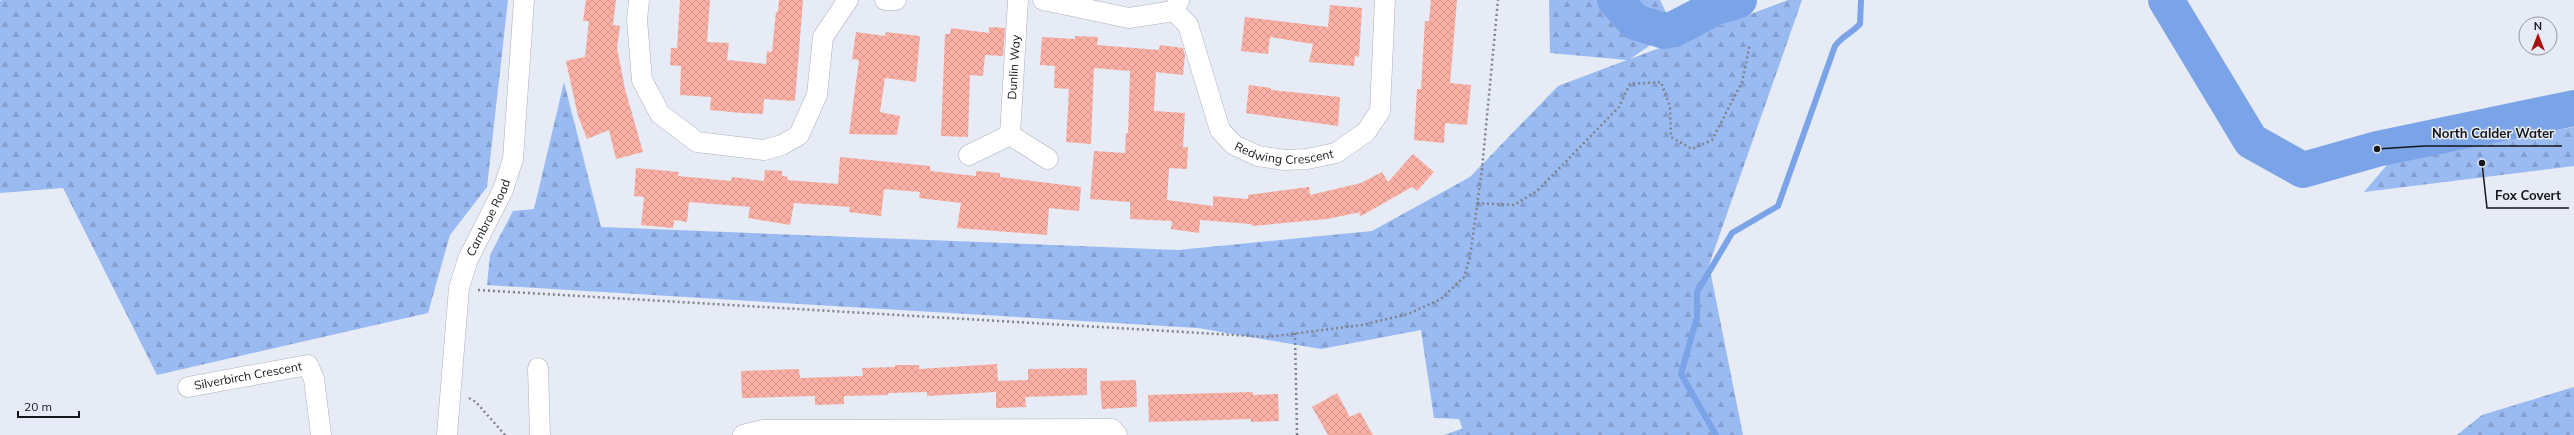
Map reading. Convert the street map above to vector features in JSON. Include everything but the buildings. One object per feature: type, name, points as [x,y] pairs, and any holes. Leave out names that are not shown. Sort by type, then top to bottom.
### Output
[{"type":"street","name":"Carnbroe Road","points":[[447,435],[459,288],[468,260],[503,190],[513,159],[524,0]]},
{"type":"street","points":[[639,0],[637,20],[642,80],[660,114],[697,142],[764,150],[782,145],[799,136],[817,95],[823,38],[848,0]]},
{"type":"street","points":[[885,0],[896,0]]},
{"type":"street","name":"Dunlin Way","points":[[1010,135],[1018,0]]},
{"type":"street","points":[[1043,0],[1129,18],[1177,5]]},
{"type":"street","name":"Redwing Crescent","points":[[1177,5],[1188,25],[1220,130],[1234,145],[1258,156],[1285,160],[1307,159],[1336,153],[1366,132],[1380,111],[1385,0]]},
{"type":"street","points":[[969,155],[1010,135],[1048,159]]},
{"type":"street","name":"Silverbirch Crescent","points":[[188,387],[308,365],[314,379],[321,435]]},
{"type":"street","points":[[538,368],[540,435]]},
{"type":"street","points":[[743,435],[763,430],[1112,429],[1117,435]]},
{"type":"path","points":[[459,288],[495,292],[1260,336],[1362,325],[1408,314],[1441,299],[1464,277],[1470,257],[1498,0]]},
{"type":"path","points":[[1477,203],[1514,205],[1537,191],[1619,107],[1630,84],[1661,82],[1670,106],[1671,137],[1692,149],[1712,140],[1742,82],[1750,44]]},
{"type":"path","points":[[1295,333],[1297,435]]},
{"type":"path","points":[[450,389],[476,402],[505,435]]},
{"type":"green space","points":[[2,0],[508,0],[487,187],[450,235],[428,313],[157,375],[63,188],[0,193],[0,1]]},
{"type":"green space","points":[[1549,0],[1660,0],[1674,29],[1630,59],[1788,0],[1802,0],[1709,265],[1743,435],[1465,435],[1459,419],[1434,418],[1421,330],[1321,349],[1198,328],[487,285],[490,255],[513,211],[534,209],[564,82],[601,227],[1178,250],[1372,231],[1470,177],[1558,86],[1627,60],[1550,53]]},
{"type":"green space","points":[[2574,127],[2574,166],[2364,192],[2392,159]]},
{"type":"green space","points":[[2574,387],[2574,435],[2457,435],[2482,415]]},
{"type":"green space","points":[[1464,428],[1465,435],[1444,435]]},
{"type":"waterway","points":[[1615,0],[1635,22],[1665,31],[1674,29],[1714,8],[1739,0]]},
{"type":"waterway","points":[[1716,435],[1681,374],[1697,317],[1697,292],[1732,233],[1778,206],[1835,46],[1841,39],[1860,24],[1861,0]]},
{"type":"waterway","points":[[2166,0],[2251,141],[2303,170],[2377,149],[2574,108]]},
{"type":"place","name":"North Calder Water","points":[[2377,149]]},
{"type":"place","name":"Fox Covert","points":[[2482,163]]}]
